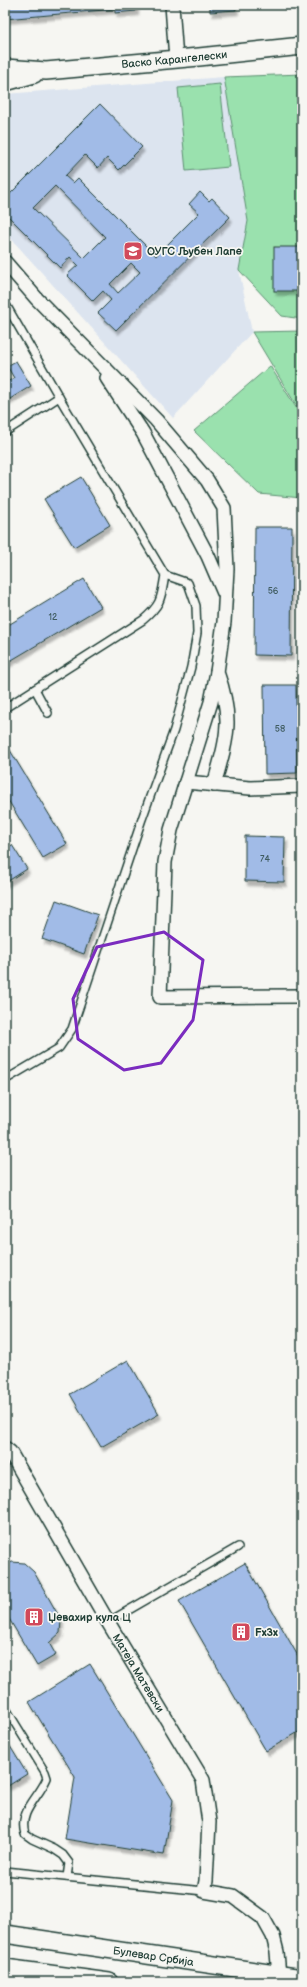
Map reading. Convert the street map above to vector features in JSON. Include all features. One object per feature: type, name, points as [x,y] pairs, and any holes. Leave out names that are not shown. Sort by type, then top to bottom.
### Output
[{"type":"street","points":[[172,5],[176,59]]},
{"type":"street","name":"Васко Карангелески","points":[[5,68],[46,71],[302,46]]},
{"type":"street","name":"Васко Карангелески","points":[[5,82],[46,71]]},
{"type":"street","points":[[5,262],[37,299],[156,420],[206,480],[222,502],[226,516],[224,622],[218,672],[211,702],[171,830],[165,862],[160,997],[302,996]]},
{"type":"street","points":[[92,354],[143,433],[208,556],[224,594]]},
{"type":"street","points":[[214,785],[228,735],[228,710],[218,672]]},
{"type":"street","points":[[186,782],[250,788],[302,786]]},
{"type":"street","name":"Матеја Матевски","points":[[5,1448],[10,1452],[108,1622],[203,1780],[209,1822],[206,1881],[204,1891]]},
{"type":"street","points":[[204,1891],[233,1896],[263,1918],[273,1936],[277,1952],[279,1976]]},
{"type":"street","name":"Булевар Србија","points":[[5,1934],[279,1976],[302,1978]]},
{"type":"street","points":[[5,1968],[108,1982]]},
{"type":"lane","points":[[5,302],[59,397],[165,575],[162,595],[157,609],[143,620],[5,708]]},
{"type":"lane","points":[[5,432],[59,397]]},
{"type":"lane","points":[[5,1080],[59,1048],[72,1029],[142,819],[174,730],[191,667],[197,633],[196,606],[188,583],[165,575]]},
{"type":"lane","points":[[35,689],[48,713]]},
{"type":"lane","points":[[108,1622],[238,1547]]},
{"type":"lane","points":[[5,1707],[45,1772],[47,1778],[24,1816],[22,1825],[25,1834],[63,1855],[69,1863],[67,1877]]},
{"type":"lane","points":[[5,1872],[204,1891]]},
{"type":"highlighted area","points":[[164,932],[203,960],[193,1020],[161,1063],[124,1070],[78,1039],[73,999],[97,947]]},
{"type":"shaded area","name":"ОУГС Љубен Лапе","points":[[224,77],[248,221],[239,270],[252,332],[173,418],[5,232],[5,94]]},
{"type":"green space","points":[[302,74],[302,319],[282,316],[239,270],[248,221],[224,77]]},
{"type":"green space","points":[[220,84],[229,167],[186,171],[178,88]]},
{"type":"green space","points":[[302,331],[302,415],[252,332]]},
{"type":"green space","points":[[270,366],[302,417],[302,498],[259,494],[194,431]]},
{"type":"building","points":[[5,5],[136,5],[136,11],[115,13],[115,9],[5,19]]},
{"type":"building","points":[[210,5],[235,5],[236,10],[210,12]]},
{"type":"building","points":[[100,104],[142,147],[119,170],[107,158],[98,168],[85,155],[65,176],[73,183],[78,178],[156,256],[199,213],[189,204],[200,192],[209,201],[212,198],[230,217],[116,330],[98,313],[111,300],[103,291],[93,301],[67,275],[78,265],[70,257],[60,268],[5,213],[5,199]],"holes":[[[55,186],[105,237],[84,258],[33,208]],[[131,263],[140,272],[118,293],[110,284]]]},
{"type":"building","points":[[274,247],[302,247],[302,291],[274,291]]},
{"type":"building","points":[[16,361],[31,386],[5,402],[5,383],[14,378],[7,366]]},
{"type":"building","points":[[81,477],[110,525],[74,547],[44,499]]},
{"type":"building","points":[[255,527],[292,527],[291,656],[254,655]]},
{"type":"building","points":[[84,579],[101,607],[5,664],[5,627]]},
{"type":"building","points":[[264,685],[296,685],[297,773],[265,774]]},
{"type":"building","points":[[5,742],[67,844],[43,858],[5,795]]},
{"type":"building","points":[[245,836],[285,837],[284,882],[245,881]]},
{"type":"building","points":[[12,845],[27,869],[5,883],[5,849]]},
{"type":"building","points":[[56,900],[98,915],[84,954],[42,939]]},
{"type":"building","points":[[128,1360],[159,1414],[101,1447],[70,1394]]},
{"type":"building","name":"Џевахир кула Ц","points":[[12,1562],[24,1563],[34,1572],[61,1620],[60,1633],[49,1643],[56,1655],[37,1666],[5,1612],[5,1566]]},
{"type":"building","name":"Fx3x","points":[[245,1563],[302,1663],[302,1730],[266,1751],[179,1601]]},
{"type":"building","points":[[90,1664],[173,1800],[164,1855],[65,1839],[75,1777],[29,1702]]},
{"type":"building","points":[[5,1738],[27,1774],[8,1786],[5,1780]]},
{"type":"place","name":"ОУГС Љубен Лапе","points":[[133,251]]},
{"type":"place","name":"Џевахир кула Ц","points":[[34,1617]]},
{"type":"place","name":"Fx3x","points":[[241,1632]]}]
